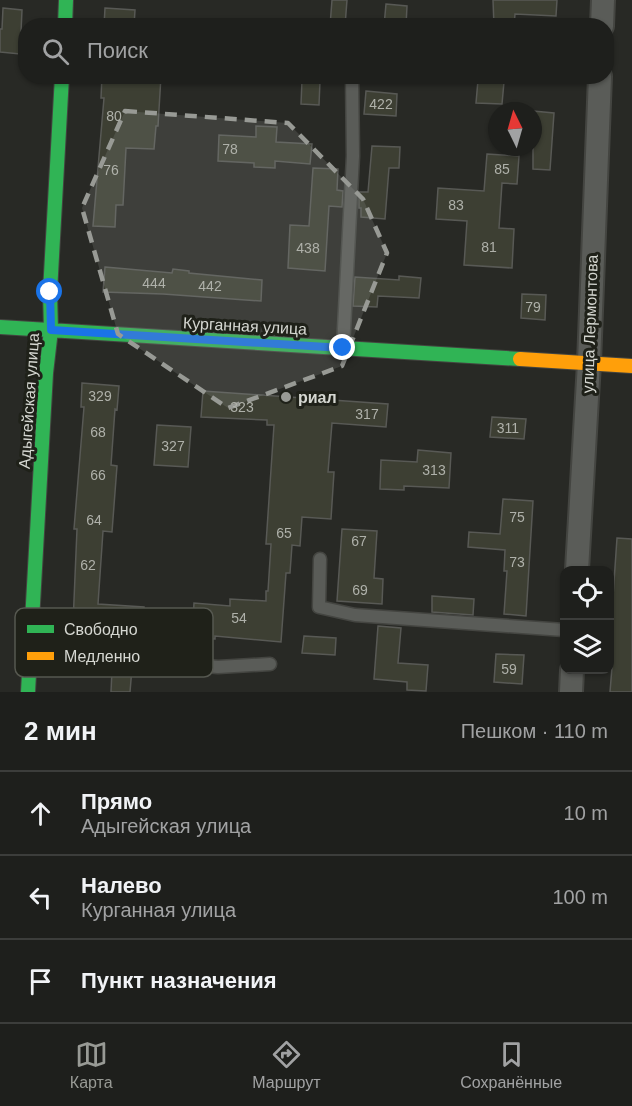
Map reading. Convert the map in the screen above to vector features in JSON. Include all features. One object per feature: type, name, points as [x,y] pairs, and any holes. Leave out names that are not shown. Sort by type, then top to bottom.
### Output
[{"type":"main road","points":[[65,18],[66,0]]},
{"type":"main road","name":"Адыгейская улица","points":[[32,608],[46,373],[51,330],[50,292],[62,84]]},
{"type":"main road","name":"Курганная улица","points":[[0,327],[632,366]]},
{"type":"main road","name":"Адыгейская улица","points":[[28,677],[28,692]]},
{"type":"street","points":[[602,18],[603,0]]},
{"type":"street","name":"улица Лермонтова","points":[[577,566],[589,363],[600,84]]},
{"type":"street","points":[[571,692],[572,674]]},
{"type":"lane","points":[[343,348],[353,156],[352,84]]},
{"type":"lane","points":[[320,559],[320,607],[355,615],[560,630]]},
{"type":"lane","points":[[213,667],[270,664]]},
{"type":"highlighted area","points":[[125,111],[288,123],[363,199],[387,253],[342,366],[228,408],[118,334],[82,208]]},
{"type":"building","points":[[332,0],[347,0],[346,18],[331,18]]},
{"type":"building","points":[[493,0],[557,0],[556,16],[515,14],[515,18],[494,18]]},
{"type":"building","points":[[386,4],[407,6],[406,18],[385,18]]},
{"type":"building","points":[[3,8],[22,10],[22,18],[18,18],[18,54],[0,52],[0,29],[2,29]]},
{"type":"building","points":[[105,8],[135,10],[134,18],[104,18]]},
{"type":"building","points":[[102,84],[161,84],[154,149],[126,148],[123,205],[116,205],[115,227],[93,226],[104,98],[101,98]]},
{"type":"building","points":[[302,84],[320,84],[319,105],[301,104]]},
{"type":"building","points":[[478,84],[504,84],[502,102],[476,103]]},
{"type":"building","points":[[366,91],[397,94],[396,116],[364,114]]},
{"type":"building","points":[[542,112],[554,113],[550,170],[533,169],[533,156],[542,156]]},
{"type":"building","points":[[256,126],[277,127],[276,142],[312,144],[310,164],[275,161],[275,168],[254,167],[254,163],[218,161],[219,135],[256,137]]},
{"type":"building","points":[[372,146],[400,147],[399,168],[389,168],[385,219],[361,217],[361,208],[359,208],[359,192],[368,192]]},
{"type":"building","points":[[487,154],[488,156],[519,156],[517,184],[502,183],[499,228],[514,229],[512,268],[464,265],[467,221],[436,219],[438,188],[484,191]]},
{"type":"building","points":[[313,168],[338,169],[337,190],[343,191],[342,207],[329,206],[325,271],[288,268],[290,225],[309,226]]},
{"type":"building","points":[[105,267],[172,273],[173,269],[189,271],[189,273],[262,280],[261,301],[103,292]]},
{"type":"building","points":[[399,276],[421,278],[419,298],[378,296],[377,307],[353,306],[355,277],[399,280]]},
{"type":"building","points":[[522,294],[546,295],[545,320],[521,318]]},
{"type":"building","points":[[82,383],[119,386],[111,465],[117,466],[112,532],[103,531],[98,604],[144,608],[74,608],[77,529],[74,529],[84,407],[81,407]]},
{"type":"building","points":[[203,391],[388,404],[386,427],[332,423],[328,472],[334,472],[331,519],[302,517],[300,546],[292,545],[290,573],[286,573],[281,642],[215,636],[213,639],[213,608],[194,608],[194,603],[230,606],[230,599],[266,601],[271,544],[266,544],[274,425],[267,425],[267,420],[201,417]]},
{"type":"building","points":[[492,417],[526,419],[524,439],[490,437]]},
{"type":"building","points":[[157,425],[191,427],[188,467],[154,465]]},
{"type":"building","points":[[418,450],[451,453],[449,488],[404,486],[404,490],[380,489],[381,460],[417,462]]},
{"type":"building","points":[[503,499],[533,501],[526,616],[504,614],[507,571],[504,571],[505,550],[468,547],[469,532],[500,534]]},
{"type":"building","points":[[342,529],[377,531],[374,578],[383,579],[382,604],[337,601]]},
{"type":"building","points":[[617,538],[632,539],[632,692],[610,692],[611,674],[614,674],[614,582]]},
{"type":"building","points":[[432,596],[474,599],[473,615],[432,612]]},
{"type":"building","points":[[378,626],[401,628],[398,663],[428,665],[426,691],[407,690],[407,682],[374,679]]},
{"type":"building","points":[[304,636],[336,638],[335,655],[302,653]]},
{"type":"building","points":[[496,654],[524,655],[522,684],[494,682]]},
{"type":"building","points":[[112,677],[131,677],[130,692],[111,692]]},
{"type":"traffic: fast","points":[[65,18],[66,0]]},
{"type":"traffic: fast","points":[[33,608],[46,373],[51,330],[50,292],[62,84]]},
{"type":"traffic: fast","points":[[0,327],[520,359]]},
{"type":"traffic: fast","points":[[28,692],[29,677]]},
{"type":"traffic: slow","points":[[520,359],[632,366]]},
{"type":"place","name":"риал","points":[[286,397]]},
{"type":"route","points":[[50,292],[51,330],[343,348]]}]
